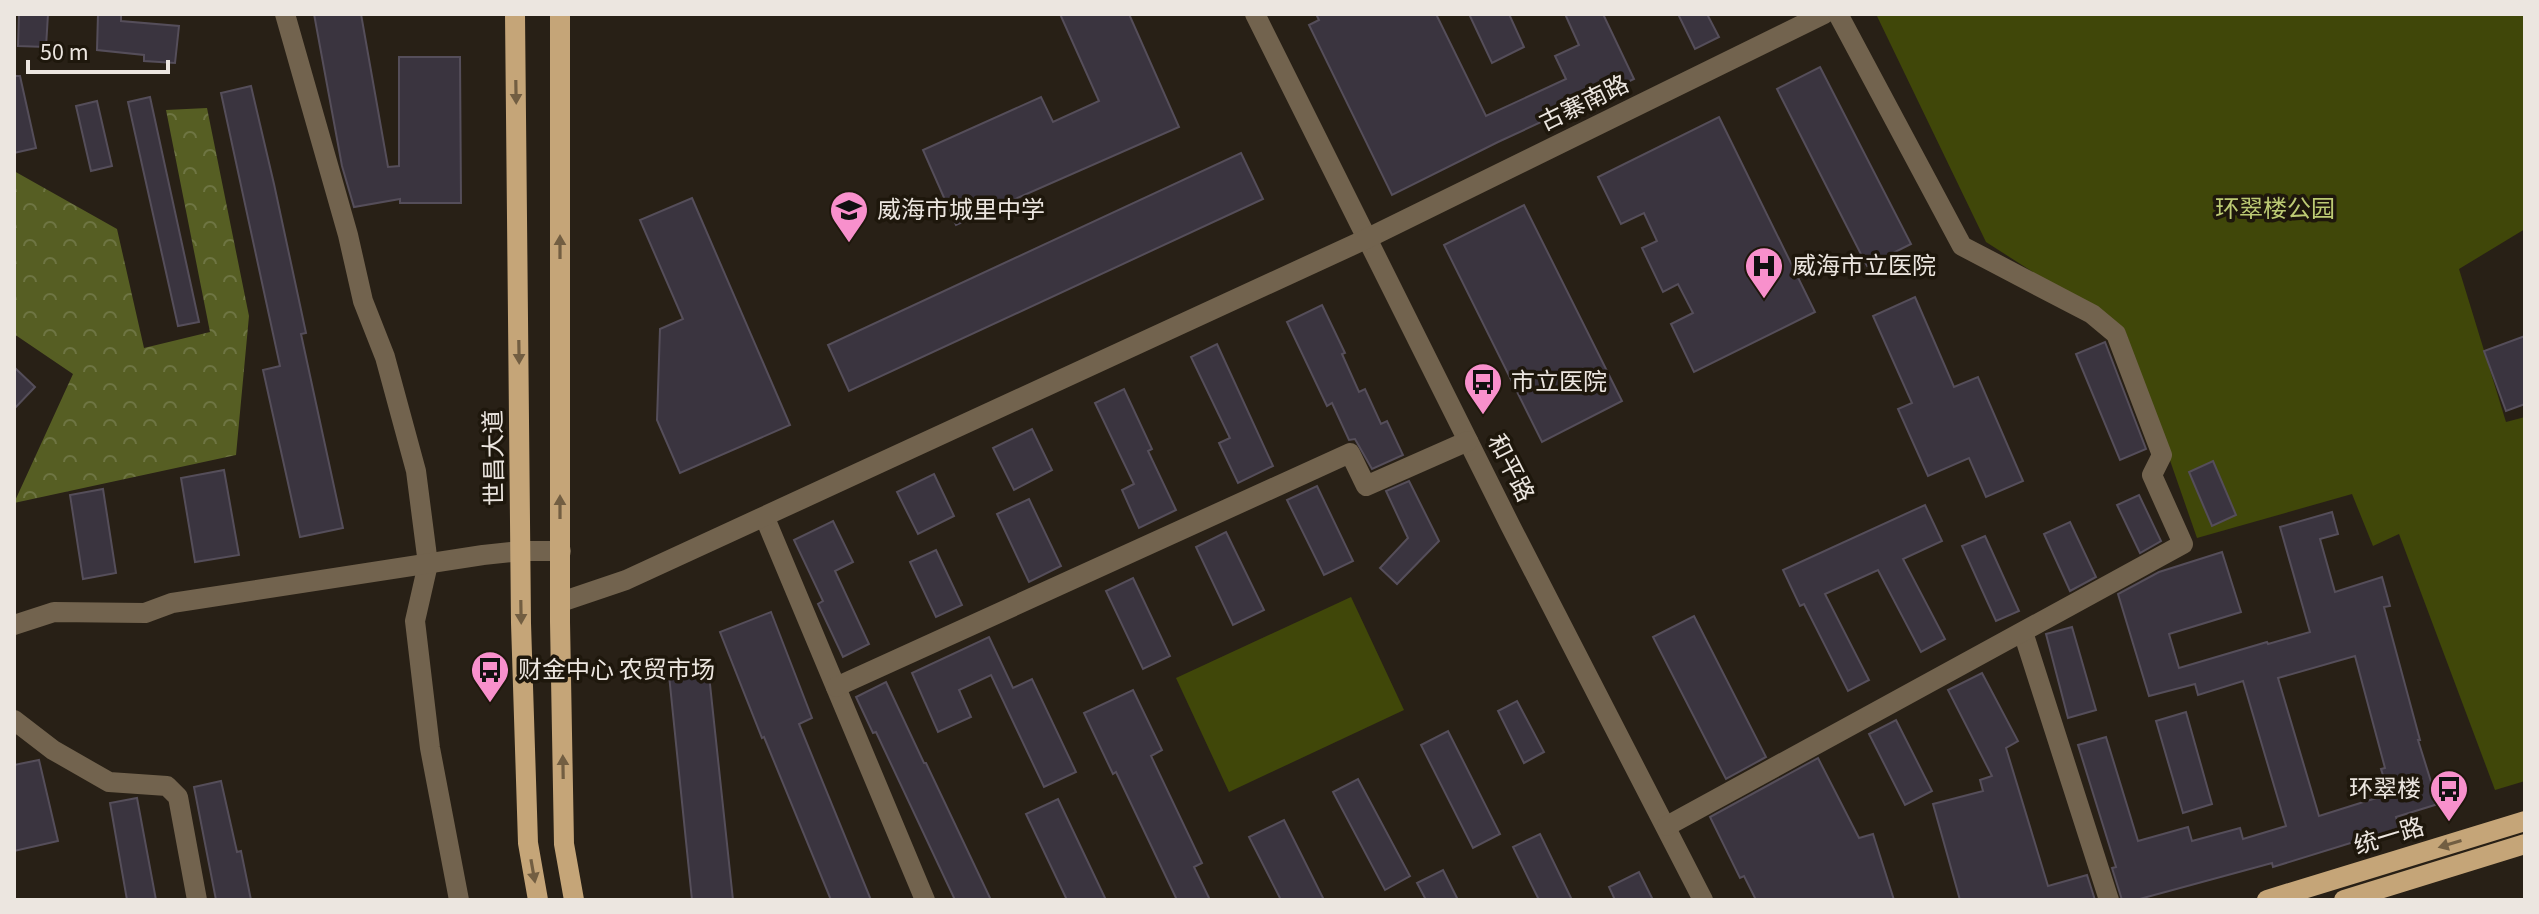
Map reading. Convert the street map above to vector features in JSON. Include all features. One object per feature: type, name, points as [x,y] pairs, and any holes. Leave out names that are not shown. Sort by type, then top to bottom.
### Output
[{"type":"main road","name":"世昌大道","points":[[515,14],[521,551],[528,843],[538,900]]},
{"type":"main road","points":[[560,14],[564,844],[574,900]]},
{"type":"main road","name":"统一路","points":[[2267,900],[2525,821]]},
{"type":"main road","name":"统一路","points":[[2344,900],[2525,844]]},
{"type":"street","points":[[285,14],[348,235],[363,301],[385,357],[416,471],[428,564],[415,621],[430,748],[459,900]]},
{"type":"street","name":"和平路","points":[[1255,14],[1468,441],[1703,900]]},
{"type":"street","name":"古寨南路","points":[[561,602],[626,580],[765,518],[1366,239],[1824,14]]},
{"type":"street","points":[[1667,826],[2183,544],[2152,475],[2162,455],[2116,334],[2092,314],[1962,246],[1838,14]]},
{"type":"street","points":[[836,687],[1350,453],[1366,486],[1468,441]]},
{"type":"street","points":[[765,518],[925,900]]},
{"type":"street","points":[[14,625],[54,612],[145,613],[172,603],[428,564],[521,551],[561,551]]},
{"type":"street","points":[[2023,632],[2109,900]]},
{"type":"street","points":[[14,720],[53,750],[109,782],[167,786],[178,797],[197,900]]},
{"type":"green space","name":"环翠楼公园","points":[[1876,14],[2525,14],[2525,229],[2459,269],[2506,422],[2525,417],[2525,781],[2495,790],[2399,534],[2373,546],[2352,494],[2197,538],[2125,331],[1986,242]]},
{"type":"green space","points":[[207,108],[249,316],[236,455],[14,503],[73,374],[14,334],[14,171],[117,229],[144,348],[210,332],[166,110]]},
{"type":"green space","points":[[1351,597],[1404,710],[1229,792],[1176,678]]},
{"type":"building","points":[[19,14],[48,14],[46,47],[18,46]]},
{"type":"building","points":[[98,14],[121,14],[121,21],[179,26],[175,63],[144,61],[144,55],[97,50]]},
{"type":"building","points":[[314,14],[361,14],[388,167],[399,166],[399,57],[460,57],[461,203],[400,203],[400,199],[354,207],[342,166]]},
{"type":"building","points":[[1060,14],[1129,14],[1179,127],[956,225],[923,150],[1041,97],[1053,122],[1099,101]]},
{"type":"building","points":[[1316,14],[1436,14],[1486,116],[1566,79],[1555,56],[1579,45],[1565,14],[1603,14],[1634,79],[1392,195],[1309,25],[1319,20]]},
{"type":"building","points":[[1469,14],[1509,14],[1524,47],[1492,63]]},
{"type":"building","points":[[1678,14],[1707,14],[1719,37],[1695,49]]},
{"type":"building","points":[[1820,67],[1911,244],[1867,266],[1777,89]]},
{"type":"building","points":[[14,76],[20,76],[36,148],[14,153]]},
{"type":"building","points":[[251,86],[306,333],[301,334],[343,528],[300,537],[263,370],[280,366],[221,93]]},
{"type":"building","points":[[150,97],[199,322],[178,326],[128,102]]},
{"type":"building","points":[[97,101],[112,166],[91,171],[76,106]]},
{"type":"building","points":[[1719,117],[1815,312],[1694,372],[1671,324],[1693,313],[1678,284],[1663,292],[1642,248],[1657,241],[1644,213],[1621,224],[1598,177]]},
{"type":"building","points":[[1241,153],[1263,199],[849,391],[828,345]]},
{"type":"building","points":[[692,198],[790,425],[680,473],[657,420],[660,329],[683,319],[640,220]]},
{"type":"building","points":[[1524,205],[1622,401],[1542,442],[1444,245]]},
{"type":"building","points":[[1915,297],[1954,387],[1978,377],[2023,481],[1986,497],[1969,458],[1928,476],[1898,409],[1912,403],[1873,316]]},
{"type":"building","points":[[1322,305],[1359,392],[1365,389],[1381,424],[1387,421],[1403,455],[1372,469],[1355,439],[1349,440],[1332,403],[1327,406],[1287,322]]},
{"type":"building","points":[[2525,336],[2525,404],[2506,411],[2484,351]]},
{"type":"building","points":[[2105,342],[2146,449],[2120,460],[2076,354]]},
{"type":"building","points":[[1217,344],[1273,466],[1238,483],[1219,443],[1230,438],[1191,357]]},
{"type":"building","points":[[14,367],[35,387],[14,409]]},
{"type":"building","points":[[1124,389],[1152,449],[1148,451],[1176,510],[1139,528],[1122,490],[1134,484],[1095,403]]},
{"type":"building","points":[[1032,429],[1052,470],[1014,490],[993,448]]},
{"type":"building","points":[[2213,461],[2236,515],[2212,526],[2189,472]]},
{"type":"building","points":[[224,470],[239,555],[195,562],[181,478]]},
{"type":"building","points":[[934,474],[954,516],[918,534],[897,492]]},
{"type":"building","points":[[1409,481],[1439,541],[1397,584],[1380,568],[1408,538],[1386,491]]},
{"type":"building","points":[[1317,486],[1353,561],[1324,575],[1287,500]]},
{"type":"building","points":[[103,489],[116,573],[83,579],[70,495]]},
{"type":"building","points":[[2139,495],[2161,541],[2140,553],[2117,505]]},
{"type":"building","points":[[1029,499],[1061,566],[1029,582],[997,514]]},
{"type":"building","points":[[1925,505],[1942,541],[1903,559],[1945,639],[1921,652],[1878,570],[1825,594],[1869,680],[1848,691],[1804,604],[1800,606],[1783,570]]},
{"type":"building","points":[[2332,512],[2338,534],[2320,539],[2335,592],[2382,577],[2390,606],[2384,607],[2438,804],[2396,817],[2399,828],[2273,867],[2272,863],[2136,900],[2122,900],[2112,868],[2116,867],[2078,745],[2106,737],[2138,841],[2188,827],[2192,841],[2240,828],[2243,839],[2286,826],[2243,681],[2198,695],[2195,684],[2149,696],[2118,594],[2159,572],[2222,552],[2241,612],[2169,634],[2179,668],[2310,632],[2280,527]],"holes":[[[2355,656],[2385,768],[2381,769],[2389,794],[2319,816],[2278,678]]]},
{"type":"building","points":[[833,521],[853,562],[835,571],[869,644],[843,657],[818,604],[823,601],[794,540]]},
{"type":"building","points":[[2070,522],[2096,577],[2070,591],[2044,534]]},
{"type":"building","points":[[1226,532],[1264,610],[1233,625],[1196,547]]},
{"type":"building","points":[[1985,536],[2019,611],[1996,621],[1962,546]]},
{"type":"building","points":[[936,550],[962,605],[936,617],[910,562]]},
{"type":"building","points":[[1133,578],[1170,656],[1143,669],[1106,591]]},
{"type":"building","points":[[771,612],[812,718],[799,724],[871,900],[831,900],[720,632]]},
{"type":"building","points":[[1694,616],[1766,757],[1726,779],[1653,637]]},
{"type":"building","points":[[2072,627],[2096,710],[2068,718],[2046,634]]},
{"type":"building","points":[[989,637],[1013,688],[1032,679],[1076,772],[1044,787],[991,675],[959,690],[971,717],[938,732],[912,673]]},
{"type":"building","points":[[1982,673],[2018,741],[2006,748],[2048,886],[2087,875],[2095,900],[1960,900],[1933,804],[1983,791],[1980,780],[1992,776],[1948,690]]},
{"type":"building","points":[[669,675],[709,675],[733,900],[692,900]]},
{"type":"building","points":[[886,682],[991,900],[955,900],[876,732],[873,733],[856,697]]},
{"type":"building","points":[[1133,690],[1162,750],[1151,756],[1202,863],[1194,867],[1210,900],[1177,900],[1084,713]]},
{"type":"building","points":[[1517,701],[1544,752],[1524,763],[1498,711]]},
{"type":"building","points":[[2186,712],[2212,804],[2183,813],[2156,721]]},
{"type":"building","points":[[1896,720],[1932,791],[1905,805],[1869,734]]},
{"type":"building","points":[[1448,731],[1500,834],[1473,848],[1421,745]]},
{"type":"building","points":[[1818,758],[1859,838],[1873,834],[1894,900],[1756,900],[1744,876],[1740,878],[1710,817]]},
{"type":"building","points":[[39,760],[58,841],[14,851],[14,765]]},
{"type":"building","points":[[1358,779],[1410,876],[1385,890],[1333,792]]},
{"type":"building","points":[[221,781],[251,900],[216,900],[194,787]]},
{"type":"building","points":[[137,798],[156,900],[127,900],[110,803]]},
{"type":"building","points":[[1058,799],[1106,900],[1067,900],[1026,814]]},
{"type":"building","points":[[1284,820],[1324,900],[1281,900],[1249,837]]},
{"type":"building","points":[[1540,834],[1572,900],[1539,900],[1513,847]]},
{"type":"building","points":[[1443,870],[1458,900],[1426,900],[1417,883]]},
{"type":"building","points":[[1639,872],[1653,900],[1615,900],[1609,887]]},
{"type":"place","name":"威海市城里中学","points":[[849,244]]},
{"type":"place","name":"威海市立医院","points":[[1764,300]]},
{"type":"place","name":"市立医院","points":[[1483,416]]},
{"type":"place","name":"财金中心 农贸市场","points":[[490,704]]},
{"type":"place","name":"环翠楼","points":[[2449,823]]}]
